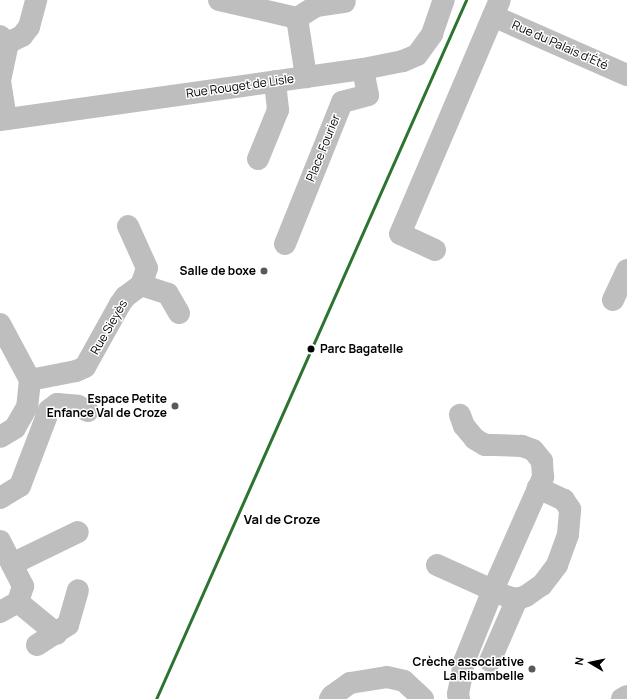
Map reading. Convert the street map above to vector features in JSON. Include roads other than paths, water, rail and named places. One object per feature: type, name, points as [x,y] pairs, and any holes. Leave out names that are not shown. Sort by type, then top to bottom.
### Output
[{"type":"street","points":[[3,120],[0,81],[4,40],[22,36],[28,27],[36,0]]},
{"type":"street","points":[[219,0],[297,18],[316,6],[345,2]]},
{"type":"street","name":"Rue Rouget de Lisle","points":[[3,120],[363,69],[403,61],[417,55],[432,34],[444,0]]},
{"type":"street","points":[[436,250],[400,234],[497,8]]},
{"type":"street","name":"Rue du Palais d'Été","points":[[497,8],[627,75]]},
{"type":"street","points":[[297,18],[306,77]]},
{"type":"street","name":"Place Fourier","points":[[285,244],[342,102],[368,95],[363,69]]},
{"type":"street","points":[[258,159],[278,110],[275,81]]},
{"type":"street","points":[[128,226],[147,268],[141,285],[168,294],[179,313]]},
{"type":"street","points":[[614,300],[627,270]]},
{"type":"street","name":"Rue Sieyès","points":[[30,380],[76,371],[85,367],[120,304],[125,297],[141,285]]},
{"type":"street","points":[[0,324],[30,380],[27,407],[15,428],[0,437]]},
{"type":"street","points":[[0,498],[20,486],[49,410],[57,404],[78,406],[88,411]]},
{"type":"street","points":[[459,699],[458,694],[464,662],[493,590],[543,477],[542,461],[533,450],[522,446],[485,445],[474,439],[464,426],[460,415]]},
{"type":"street","points":[[437,565],[517,599],[526,596],[542,585],[557,565],[568,534],[570,508],[564,500],[538,488]]},
{"type":"street","points":[[12,564],[78,532]]},
{"type":"street","points":[[0,541],[23,586],[9,607],[57,634]]},
{"type":"street","points":[[37,645],[57,634],[68,625],[78,590]]},
{"type":"street","points":[[490,660],[517,599]]},
{"type":"street","points":[[330,699],[350,683],[387,677],[404,681],[423,699]]},
{"type":"street","points":[[622,699],[627,696]]},
{"type":"place","name":"Salle de boxe","points":[[264,271]]},
{"type":"place","name":"Parc Bagatelle","points":[[311,349]]},
{"type":"place","name":"Espace Petite Enfance Val de Croze","points":[[175,406]]},
{"type":"place","name":"Crèche associative La Ribambelle","points":[[532,669]]},
{"type":"district","name":"Val de Croze","points":[[282,519]]}]
